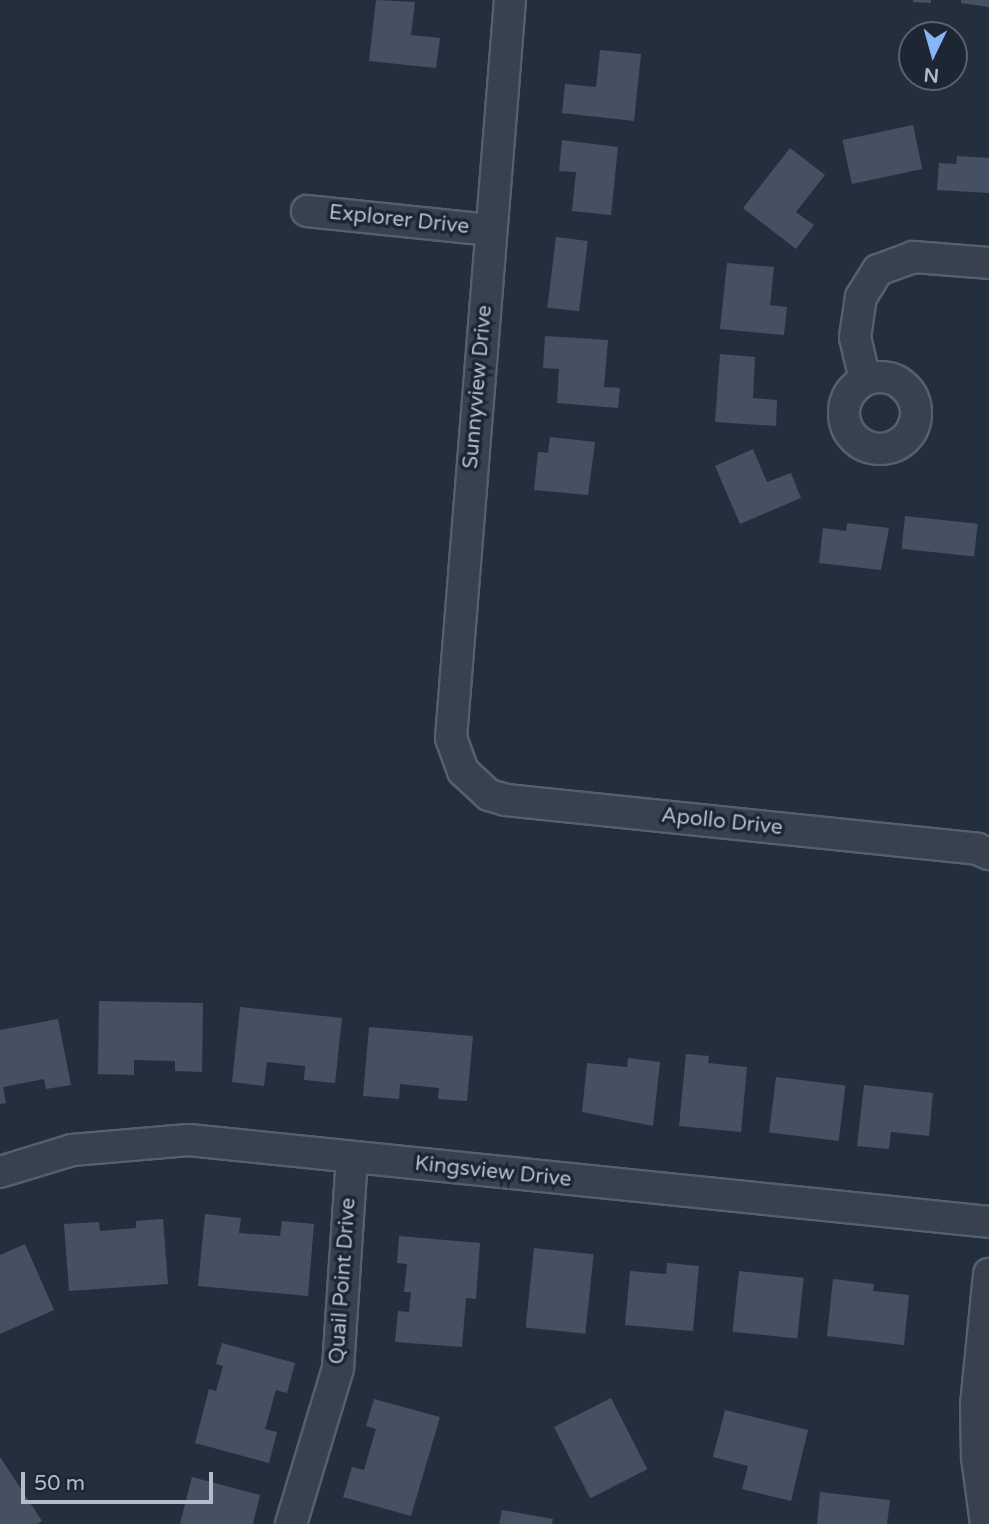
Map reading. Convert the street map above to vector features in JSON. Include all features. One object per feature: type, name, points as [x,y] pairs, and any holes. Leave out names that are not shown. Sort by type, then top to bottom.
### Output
[{"type":"street","name":"Sunnyview Drive","points":[[463,771],[451,738],[510,0]]},
{"type":"street","name":"Explorer Drive","points":[[307,211],[491,230]]},
{"type":"street","points":[[865,380],[855,337],[861,297],[878,270],[913,257],[989,264]]},
{"type":"street","name":"Apollo Drive","points":[[463,771],[489,795],[506,800],[977,849],[989,854]]},
{"type":"street","name":"Kingsview Drive","points":[[0,1172],[72,1150],[131,1142],[189,1140],[989,1222]]},
{"type":"street","name":"Quail Point Drive","points":[[291,1524],[338,1368],[352,1157]]},
{"type":"street","points":[[986,1524],[977,1457],[976,1405],[989,1275]]},
{"type":"building","points":[[376,0],[415,2],[411,35],[440,38],[436,68],[369,61]]},
{"type":"building","points":[[931,0],[931,3],[913,2]]},
{"type":"building","points":[[961,0],[989,0],[989,7],[961,3]]},
{"type":"building","points":[[600,50],[641,54],[634,121],[562,113],[565,84],[596,87]]},
{"type":"building","points":[[913,125],[922,169],[852,184],[843,140]]},
{"type":"building","points":[[562,140],[618,147],[611,215],[572,211],[576,172],[559,171]]},
{"type":"building","points":[[790,148],[825,175],[796,212],[814,225],[796,249],[743,208]]},
{"type":"building","points":[[957,156],[989,158],[989,193],[937,190],[939,163],[956,164]]},
{"type":"building","points":[[556,237],[588,241],[579,311],[547,307]]},
{"type":"building","points":[[727,263],[774,267],[770,305],[787,307],[784,335],[720,329]]},
{"type":"building","points":[[545,336],[608,340],[604,387],[620,388],[618,408],[557,403],[559,369],[543,368]]},
{"type":"building","points":[[720,354],[755,357],[753,398],[777,400],[776,426],[715,422]]},
{"type":"building","points":[[550,437],[595,442],[588,495],[534,490],[538,452],[548,453]]},
{"type":"building","points":[[753,449],[767,482],[791,473],[801,498],[740,524],[715,466]]},
{"type":"building","points":[[905,516],[978,524],[974,556],[902,549]]},
{"type":"building","points":[[847,523],[889,528],[881,570],[819,563],[823,528],[846,531]]},
{"type":"building","points":[[99,1001],[203,1003],[202,1072],[175,1071],[175,1061],[134,1060],[134,1075],[98,1074]]},
{"type":"building","points":[[240,1007],[342,1018],[335,1083],[304,1080],[305,1066],[267,1062],[264,1086],[232,1082]]},
{"type":"building","points":[[58,1019],[71,1085],[46,1089],[44,1079],[3,1087],[6,1103],[0,1104],[0,1030]]},
{"type":"building","points":[[369,1027],[473,1036],[467,1101],[438,1099],[439,1088],[400,1084],[399,1099],[363,1096]]},
{"type":"building","points":[[686,1054],[709,1056],[708,1063],[747,1067],[741,1132],[679,1126]]},
{"type":"building","points":[[628,1058],[660,1062],[653,1126],[582,1112],[587,1063],[627,1067]]},
{"type":"building","points":[[776,1077],[845,1086],[839,1141],[769,1133]]},
{"type":"building","points":[[864,1085],[933,1093],[929,1136],[891,1132],[889,1149],[857,1146]]},
{"type":"building","points":[[205,1214],[241,1218],[239,1233],[280,1236],[282,1221],[314,1224],[308,1296],[198,1286]]},
{"type":"building","points":[[163,1219],[168,1284],[69,1291],[64,1224],[99,1222],[100,1231],[136,1228],[136,1221]]},
{"type":"building","points":[[399,1236],[480,1243],[476,1299],[466,1298],[462,1347],[395,1342],[398,1311],[409,1312],[411,1292],[404,1292],[407,1264],[397,1263]]},
{"type":"building","points":[[25,1244],[54,1310],[0,1334],[0,1255]]},
{"type":"building","points":[[534,1248],[594,1254],[585,1334],[526,1328]]},
{"type":"building","points":[[667,1263],[699,1266],[693,1331],[625,1325],[630,1271],[666,1274]]},
{"type":"building","points":[[739,1271],[804,1278],[797,1338],[733,1332]]},
{"type":"building","points":[[833,1279],[874,1284],[873,1291],[909,1295],[904,1345],[827,1336]]},
{"type":"building","points":[[222,1343],[295,1363],[287,1393],[276,1390],[265,1429],[277,1432],[269,1463],[195,1443],[209,1389],[216,1391],[223,1366],[216,1364]]},
{"type":"building","points":[[611,1398],[647,1469],[590,1498],[554,1427]]},
{"type":"building","points":[[374,1399],[440,1417],[411,1516],[343,1497],[352,1467],[364,1470],[376,1429],[366,1426]]},
{"type":"building","points":[[725,1410],[808,1430],[791,1501],[742,1489],[748,1466],[713,1457]]},
{"type":"building","points":[[0,1457],[42,1521],[37,1524],[0,1524]]},
{"type":"building","points":[[192,1477],[260,1495],[253,1524],[180,1524]]},
{"type":"building","points":[[820,1492],[890,1500],[887,1524],[817,1524]]},
{"type":"building","points":[[502,1510],[553,1519],[552,1524],[499,1524]]}]
